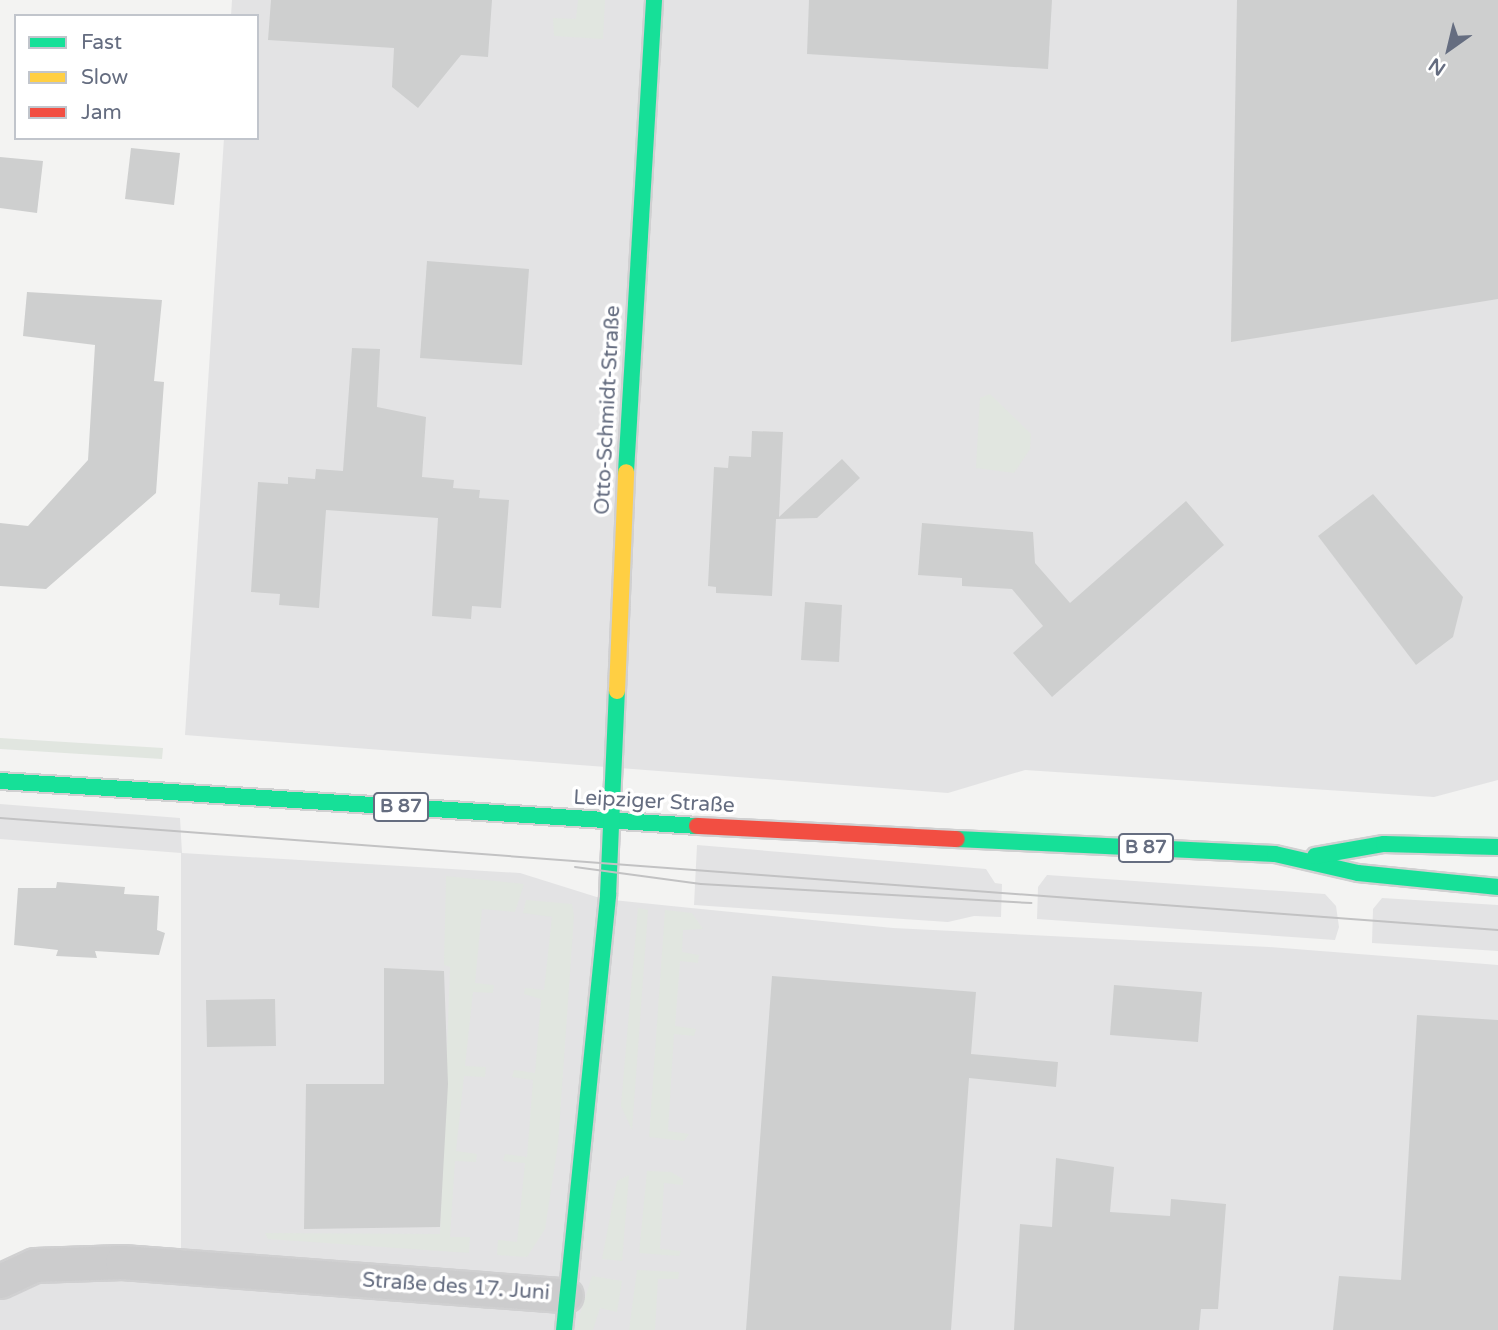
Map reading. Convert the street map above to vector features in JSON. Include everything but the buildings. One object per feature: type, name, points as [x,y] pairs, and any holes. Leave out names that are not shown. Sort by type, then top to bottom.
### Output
[{"type":"main road","name":"Otto-Schmidt-Straße","points":[[610,822],[628,416],[654,0]]},
{"type":"main road","name":"Leipziger Straße","points":[[0,781],[610,822],[1306,858],[1358,873],[1498,887]]},
{"type":"main road","name":"Straße des 17. Juni","points":[[566,1295],[602,975],[610,822]]},
{"type":"main road","name":"Leipziger Straße","points":[[1306,858],[1384,844],[1498,847]]},
{"type":"main road","points":[[564,1330],[566,1295]]},
{"type":"street","name":"Straße des 17. Juni","points":[[0,1281],[35,1265],[122,1262],[566,1295]]},
{"type":"shaded area","points":[[232,0],[1498,0],[1498,780],[1434,797],[1025,770],[948,793],[185,735],[224,140],[259,140],[259,14],[231,14]]},
{"type":"shaded area","points":[[578,0],[605,0],[603,39],[554,36],[553,18],[576,19]]},
{"type":"shaded area","points":[[990,394],[1031,434],[1030,449],[1014,473],[976,468],[980,398]]},
{"type":"shaded area","points":[[0,738],[163,748],[162,759],[0,749]]},
{"type":"shaded area","points":[[0,804],[180,818],[182,853],[520,873],[603,899],[893,928],[1269,947],[1498,965],[1498,1330],[0,1330],[0,1281],[181,1266],[181,853],[0,839]]},
{"type":"shaded area","points":[[697,845],[986,869],[995,883],[1002,884],[1001,917],[974,916],[948,922],[694,905]]},
{"type":"shaded area","points":[[1047,875],[1325,894],[1336,906],[1339,927],[1335,940],[1037,919],[1038,887]]},
{"type":"shaded area","points":[[446,876],[524,884],[515,912],[482,909],[475,983],[494,985],[493,993],[473,992],[465,1066],[486,1067],[485,1077],[464,1076],[456,1151],[477,1154],[476,1162],[455,1161],[450,1237],[470,1237],[469,1253],[268,1239],[265,1233],[440,1234],[450,967],[444,965]]},
{"type":"shaded area","points":[[1382,898],[1498,905],[1498,951],[1372,943],[1373,909]]},
{"type":"shaded area","points":[[526,900],[572,904],[574,916],[558,1144],[545,1229],[527,1257],[497,1255],[498,1240],[517,1242],[525,1163],[503,1161],[505,1154],[527,1157],[533,1080],[512,1077],[514,1070],[535,1073],[541,999],[524,994],[525,988],[544,990],[552,917],[523,913]]},
{"type":"shaded area","points":[[638,908],[648,910],[632,1130],[621,1106]]},
{"type":"shaded area","points":[[665,910],[692,913],[703,929],[683,930],[682,952],[699,955],[698,963],[680,961],[675,1026],[696,1029],[694,1036],[674,1034],[668,1131],[689,1134],[684,1141],[649,1137]]},
{"type":"shaded area","points":[[647,1171],[671,1172],[683,1179],[683,1185],[664,1183],[660,1249],[681,1251],[679,1256],[639,1253]]},
{"type":"shaded area","points":[[629,1175],[622,1261],[602,1259],[617,1181]]},
{"type":"shaded area","points":[[637,1270],[679,1272],[678,1279],[658,1279],[655,1330],[629,1330]]},
{"type":"shaded area","points":[[592,1276],[622,1281],[617,1312],[600,1308],[593,1330],[575,1330]]},
{"type":"tram line","points":[[0,818],[1498,930]]},
{"type":"tram line","points":[[575,867],[701,884],[1031,903]]},
{"type":"traffic: fast","points":[[626,472],[654,0]]},
{"type":"traffic: fast","points":[[564,1330],[608,895],[617,691]]},
{"type":"traffic: fast","points":[[0,781],[697,826]]},
{"type":"traffic: fast","points":[[957,839],[1275,854],[1358,873],[1498,887]]},
{"type":"traffic: fast","points":[[1315,856],[1384,844],[1498,847]]},
{"type":"traffic: slow","points":[[617,691],[626,472]]},
{"type":"traffic: jam","points":[[697,826],[957,839]]}]
